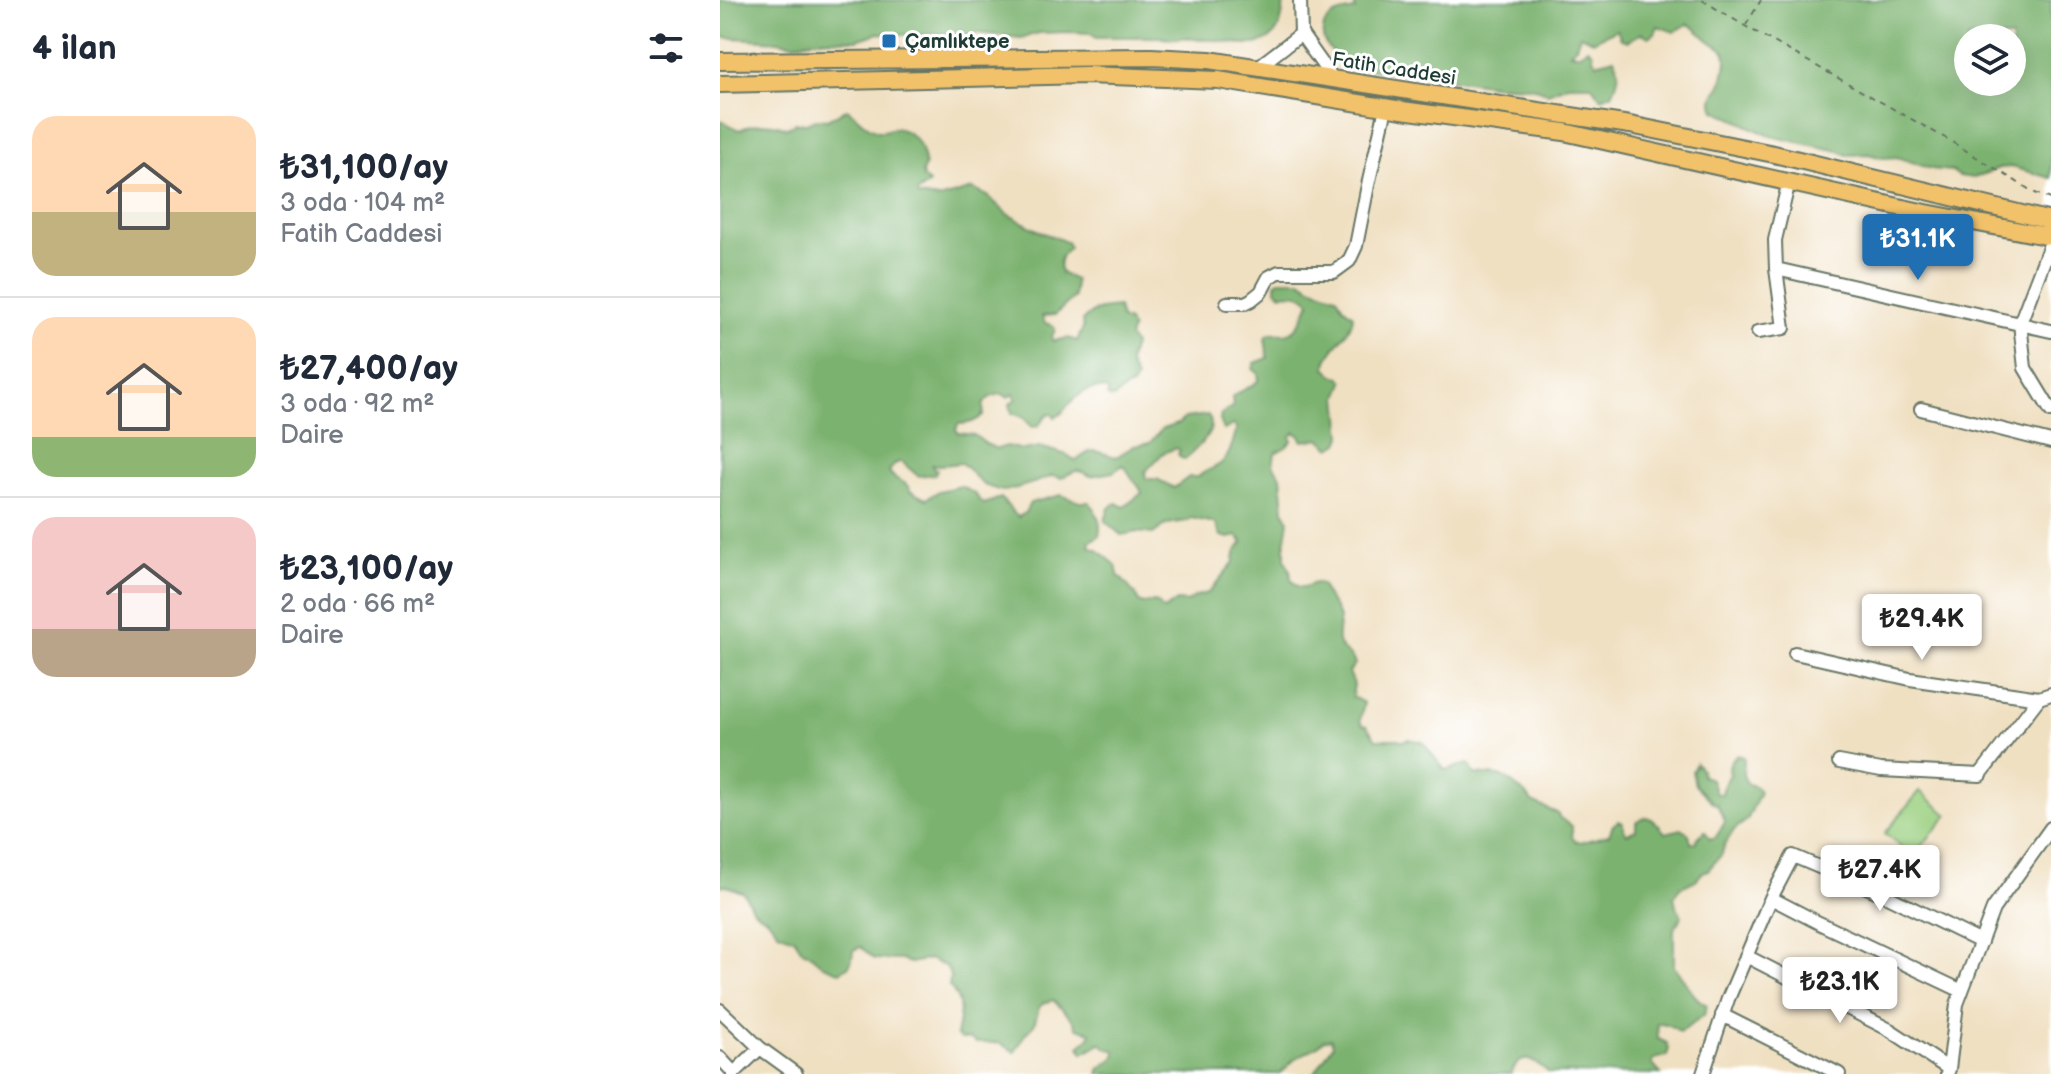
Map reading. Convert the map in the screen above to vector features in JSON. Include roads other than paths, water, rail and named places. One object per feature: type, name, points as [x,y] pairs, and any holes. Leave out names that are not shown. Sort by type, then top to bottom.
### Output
[{"type":"main road","name":"Fatih Caddesi","points":[[720,61],[1151,57],[1209,60],[1630,125],[1774,154],[2051,221]]},
{"type":"main road","name":"Fatih Caddesi","points":[[720,84],[1100,76],[1218,80],[1386,108],[1564,132],[2051,240]]},
{"type":"street","points":[[1300,0],[1301,34],[1333,79]]},
{"type":"street","points":[[1258,67],[1301,34]]},
{"type":"street","points":[[1227,303],[1251,300],[1261,292],[1274,273],[1334,272],[1349,261],[1356,246],[1386,108]]},
{"type":"street","points":[[1758,332],[1784,328],[1775,240],[1789,181]]},
{"type":"street","points":[[2050,409],[2025,368],[2020,323],[2051,240]]},
{"type":"street","points":[[1776,269],[2051,331]]},
{"type":"street","points":[[1921,409],[2051,442]]},
{"type":"street","points":[[1795,653],[1910,679],[2045,696]]},
{"type":"street","points":[[1839,762],[1881,770],[1980,775],[2045,696]]},
{"type":"street","points":[[1746,956],[1890,1030],[1948,1072],[1957,1004],[1993,909],[2051,828]]},
{"type":"street","points":[[1703,1074],[1746,956],[1793,856],[1885,895],[1981,942]]},
{"type":"street","points":[[1771,898],[1962,991]]},
{"type":"street","points":[[720,1010],[760,1048],[796,1074]]},
{"type":"street","points":[[1722,1015],[1839,1074]]},
{"type":"street","points":[[720,1058],[733,1074],[760,1048]]},
{"type":"place","name":"Çamlıktepe","points":[[889,41]]}]
